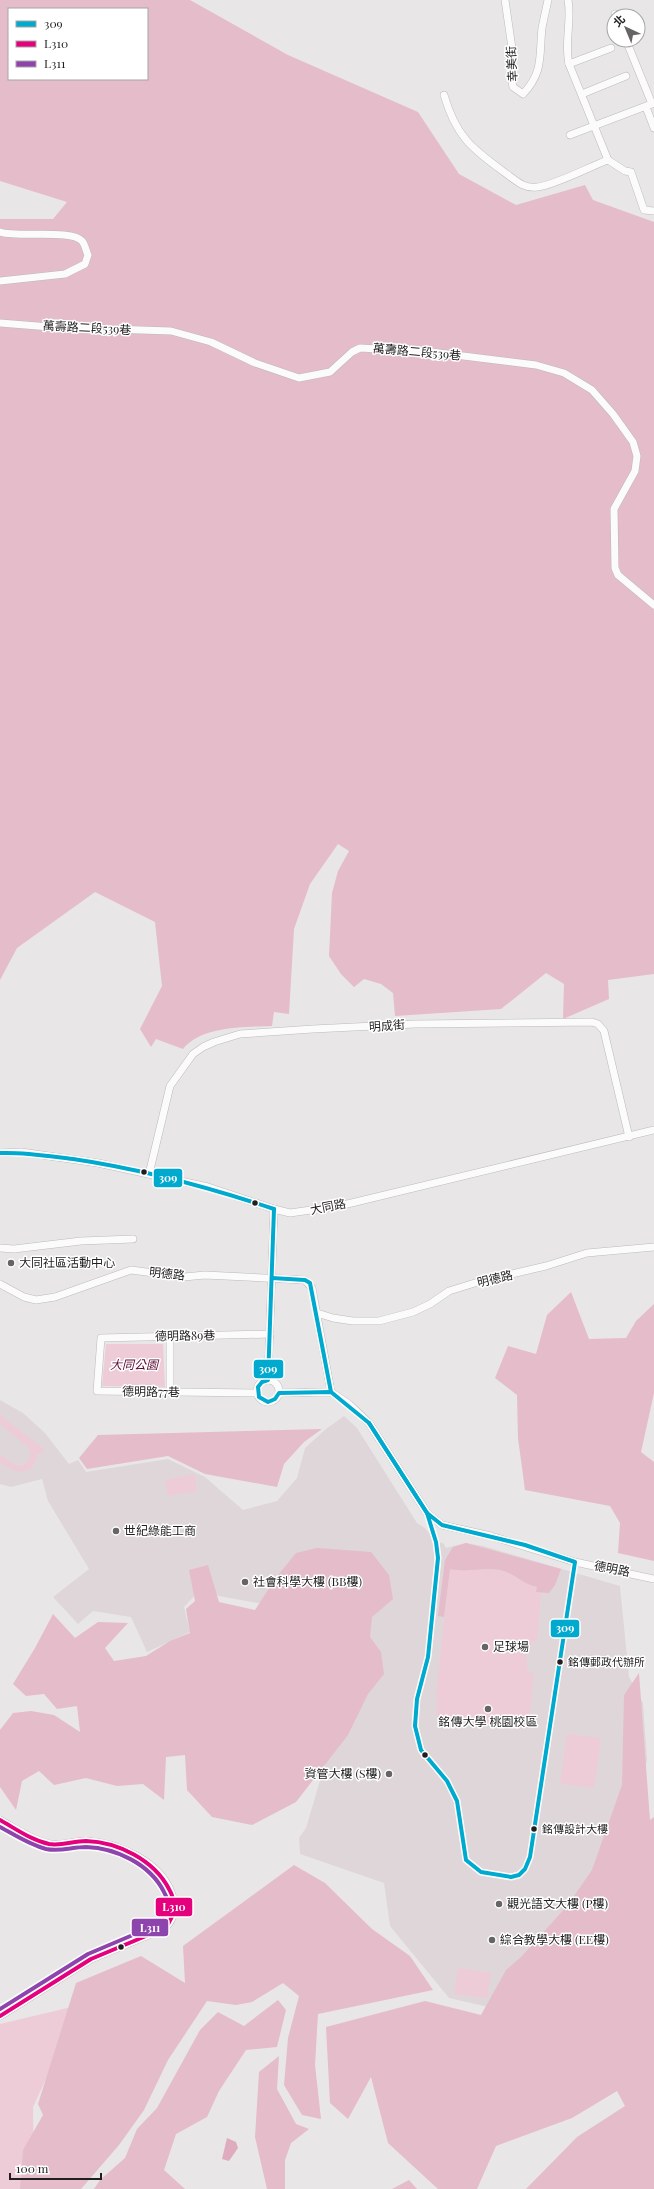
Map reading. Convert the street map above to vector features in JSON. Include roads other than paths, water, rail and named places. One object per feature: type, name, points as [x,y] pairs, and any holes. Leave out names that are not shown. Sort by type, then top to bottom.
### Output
[{"type":"street","name":"幸美街","points":[[505,0],[512,48],[510,78],[513,87],[523,94],[530,87],[539,70],[542,28],[548,0]]},
{"type":"street","points":[[568,0],[570,8],[566,50],[569,64],[608,160],[625,171],[631,172],[644,210],[654,211]]},
{"type":"street","points":[[569,64],[611,48]]},
{"type":"street","points":[[629,48],[650,105],[654,128]]},
{"type":"street","points":[[582,94],[626,76]]},
{"type":"street","points":[[444,95],[455,124],[473,150],[515,181],[527,186],[536,187],[547,184],[608,160]]},
{"type":"street","points":[[570,135],[650,105]]},
{"type":"street","points":[[0,232],[22,235],[74,235],[82,241],[88,255],[85,264],[65,274],[0,281]]},
{"type":"street","name":"萬壽路二段539巷","points":[[0,323],[58,327],[171,331],[211,342],[269,369],[299,378],[330,372],[352,352],[360,348],[460,355],[536,365],[564,373],[592,390],[613,414],[633,442],[637,456],[637,465],[614,509],[615,568],[618,575],[654,604]]},
{"type":"street","name":"明成街","points":[[149,1174],[165,1102],[175,1076],[193,1054],[203,1047],[240,1034],[415,1024],[592,1022],[598,1024],[604,1031],[629,1137]]},
{"type":"street","name":"大同路","points":[[0,1153],[21,1152],[98,1163],[208,1187],[274,1210],[290,1213],[339,1206],[654,1130]]},
{"type":"street","points":[[268,1380],[274,1210]]},
{"type":"street","points":[[0,1248],[14,1249],[81,1241],[133,1239]]},
{"type":"street","name":"明德路","points":[[317,1313],[353,1321],[379,1321],[413,1312],[430,1304],[449,1291],[478,1282],[539,1268],[586,1253],[654,1247]]},
{"type":"street","name":"明德路","points":[[0,1284],[24,1297],[36,1300],[54,1297],[130,1270],[184,1278],[205,1275],[305,1280],[310,1283],[332,1392]]},
{"type":"street","name":"德明路89巷","points":[[101,1338],[270,1334]]},
{"type":"street","points":[[170,1337],[170,1392]]},
{"type":"street","name":"德明路77巷","points":[[101,1338],[97,1391],[257,1393]]},
{"type":"street","points":[[268,1380],[276,1382],[279,1393],[275,1399],[268,1402],[261,1400],[257,1393],[260,1384],[268,1380]]},
{"type":"street","points":[[279,1393],[332,1392]]},
{"type":"street","name":"德明路","points":[[332,1392],[349,1404],[369,1423],[427,1514],[442,1525],[492,1536],[575,1562],[654,1580]]},
{"type":"street","points":[[0,1820],[42,1842],[51,1844],[77,1841],[97,1842],[135,1855],[153,1867],[167,1882],[175,1904],[172,1920],[165,1928],[91,1959],[0,2016]]},
{"type":"place","name":"大同社區活動中心","points":[[11,1263]]},
{"type":"place","name":"世紀綠能工商","points":[[116,1531]]},
{"type":"place","name":"社會科學大樓 (BB樓)","points":[[245,1582]]},
{"type":"place","name":"足球場","points":[[485,1647]]},
{"type":"place","name":"銘傳郵政代辦所","points":[[560,1662]]},
{"type":"place","name":"銘傳大學 桃園校區","points":[[488,1709]]},
{"type":"place","name":"資管大樓 (S樓)","points":[[389,1774]]},
{"type":"place","name":"銘傳設計大樓","points":[[534,1829]]},
{"type":"place","name":"觀光語文大樓 (P樓)","points":[[499,1904]]},
{"type":"place","name":"綜合教學大樓 (EE樓)","points":[[492,1940]]},
{"type":"park label","name":"大同公園","points":[[134,1365]]}]
